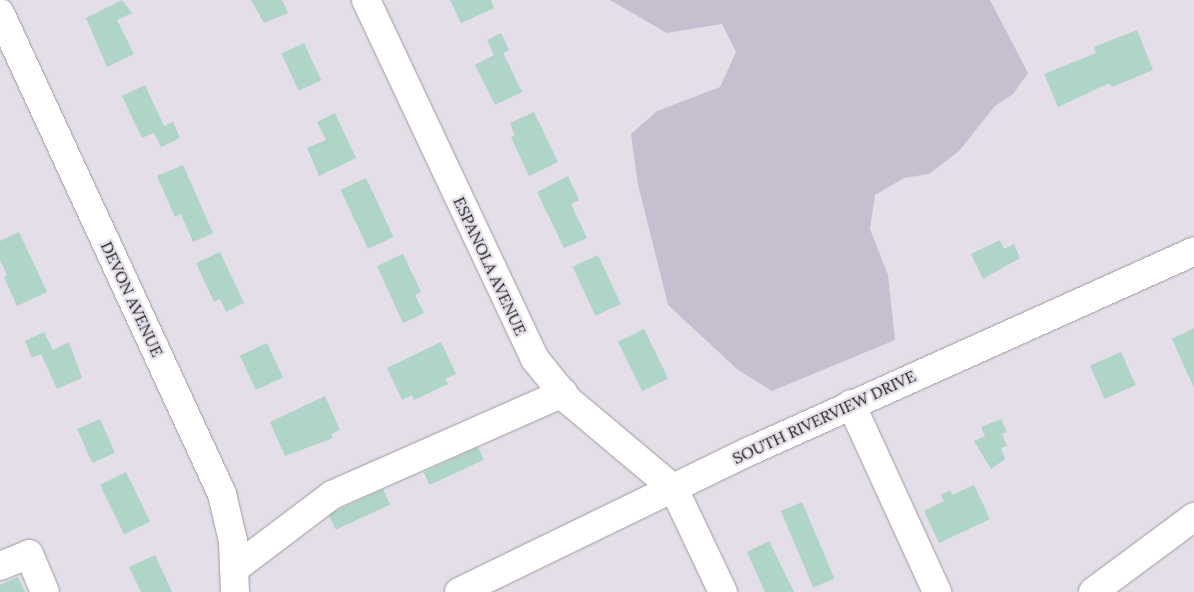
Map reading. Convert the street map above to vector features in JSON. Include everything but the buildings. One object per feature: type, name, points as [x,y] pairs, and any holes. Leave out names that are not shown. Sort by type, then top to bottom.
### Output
[{"type":"street","name":"ESPANOLA AVENUE","points":[[366,0],[504,298],[535,359],[563,393],[674,489]]},
{"type":"street","name":"DEVON AVENUE","points":[[0,13],[222,494],[233,541],[235,580]]},
{"type":"street","name":"SOUTH RIVERVIEW DRIVE","points":[[459,592],[493,585],[674,489],[852,404],[1194,251]]},
{"type":"street","points":[[235,580],[332,495],[563,393]]},
{"type":"street","points":[[852,404],[937,592]]},
{"type":"street","points":[[674,489],[724,592]]},
{"type":"street","points":[[1093,592],[1122,583],[1194,517]]},
{"type":"street","points":[[0,566],[29,554],[45,592]]},
{"type":"shaded area","points":[[610,0],[990,0],[1028,73],[1013,94],[995,106],[959,151],[929,174],[904,178],[875,195],[870,229],[888,275],[895,340],[772,391],[738,370],[668,305],[638,185],[631,134],[657,111],[720,87],[736,52],[722,24],[667,33]]}]
